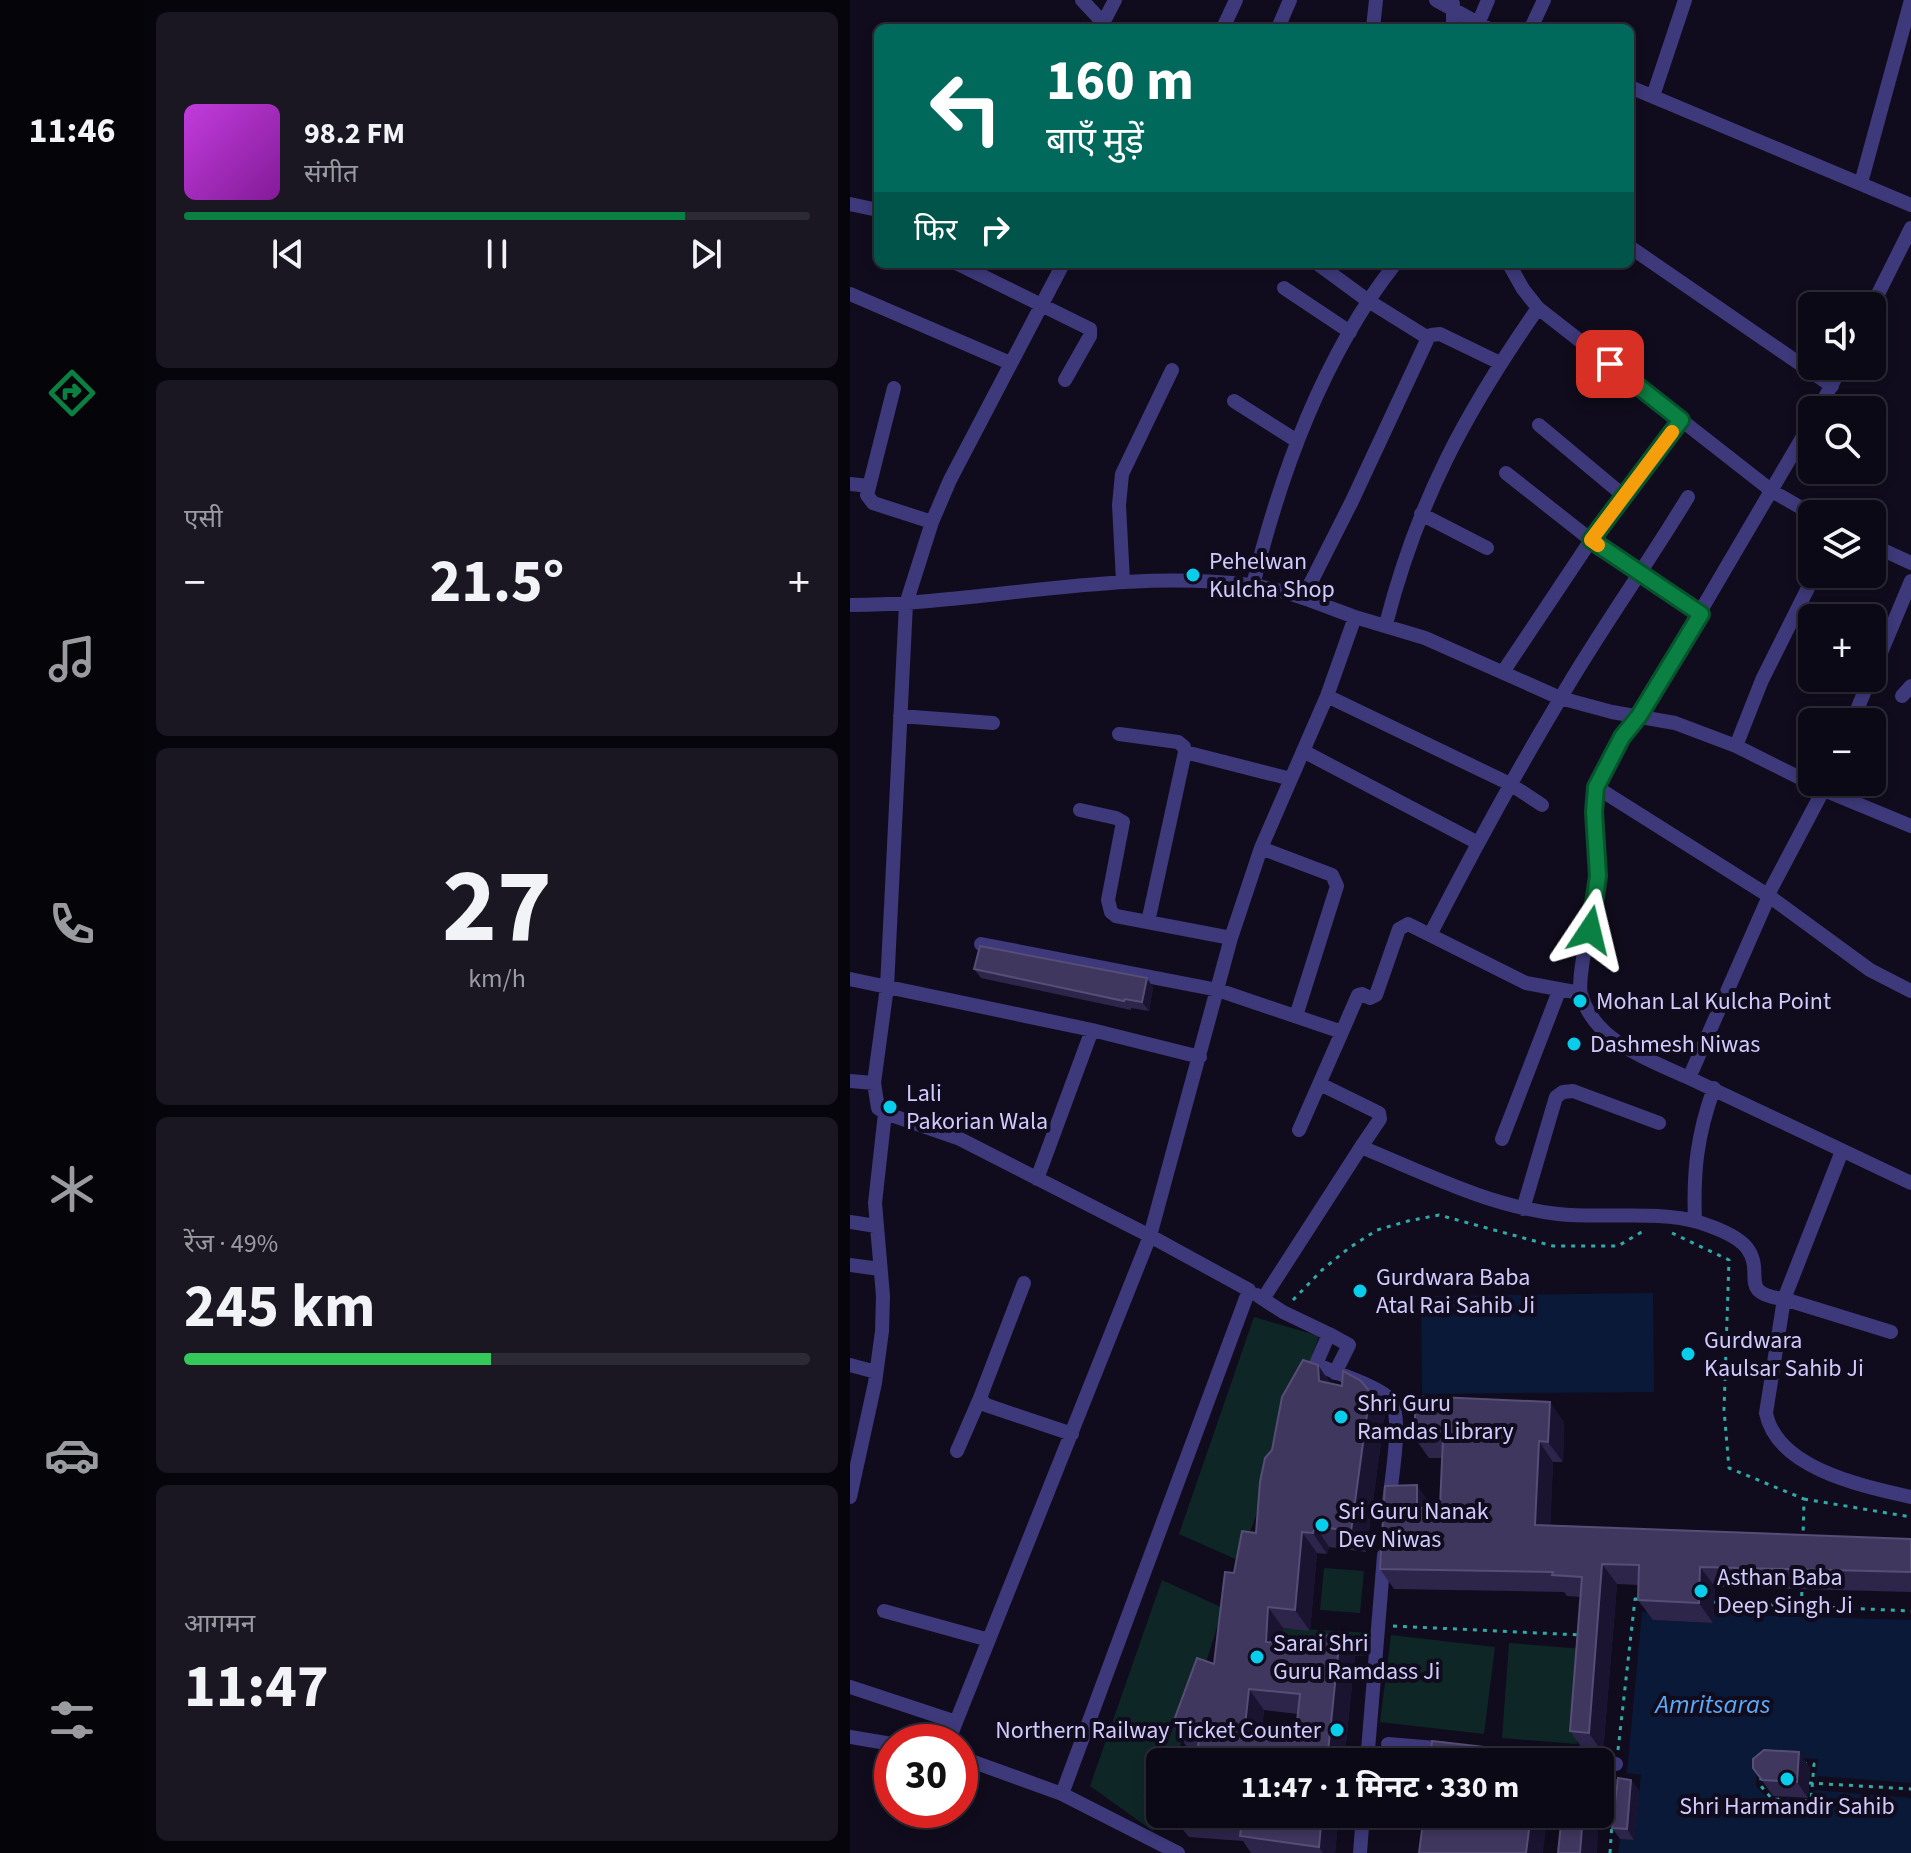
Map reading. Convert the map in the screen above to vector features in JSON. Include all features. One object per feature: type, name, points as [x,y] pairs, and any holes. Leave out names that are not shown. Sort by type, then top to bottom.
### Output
[{"type":"street","points":[[1082,0],[1103,24]]},
{"type":"street","points":[[1106,24],[1115,0]]},
{"type":"street","points":[[1225,24],[1236,0]]},
{"type":"street","points":[[1280,24],[1290,0]]},
{"type":"street","points":[[1373,24],[1376,0]]},
{"type":"street","points":[[1436,0],[1453,6],[1480,24]]},
{"type":"street","points":[[1483,24],[1488,0]]},
{"type":"street","points":[[1533,24],[1544,0]]},
{"type":"street","points":[[1653,96],[1685,0]]},
{"type":"street","points":[[1861,183],[1911,0]]},
{"type":"street","points":[[1634,89],[1911,205]]},
{"type":"street","points":[[850,204],[874,209]]},
{"type":"street","points":[[1879,292],[1911,228]]},
{"type":"street","points":[[1634,250],[1832,386]]},
{"type":"street","points":[[966,268],[1088,326],[1091,332],[1065,380]]},
{"type":"street","points":[[1061,268],[980,419],[932,522],[906,604],[887,987],[874,1083],[878,1108],[960,1139],[1150,1236],[1283,1312],[1349,1345],[1335,1373]]},
{"type":"street","points":[[1323,268],[1428,338]]},
{"type":"street","points":[[1253,585],[1297,441],[1367,300],[1392,268]]},
{"type":"street","points":[[1511,268],[1538,308],[1772,491],[1798,506]]},
{"type":"street","points":[[1284,288],[1350,332]]},
{"type":"street","points":[[850,294],[1010,363]]},
{"type":"street","points":[[1386,624],[1400,569],[1421,514],[1464,423],[1538,308]]},
{"type":"street","points":[[1303,598],[1359,488],[1428,338],[1440,334],[1500,363]]},
{"type":"street","points":[[1123,581],[1119,505],[1122,474],[1172,370]]},
{"type":"street","points":[[1826,396],[1835,380]]},
{"type":"street","points":[[894,388],[867,495],[873,503],[932,522]]},
{"type":"street","points":[[1234,401],[1297,441]]},
{"type":"street","points":[[1503,672],[1591,540],[1681,420]]},
{"type":"street","points":[[1539,425],[1624,496]]},
{"type":"street","points":[[1798,447],[1701,614],[1639,716],[1622,737],[1596,787],[1594,812],[1598,876],[1580,993],[1590,1013],[1605,1031],[1628,1050],[1911,1183]]},
{"type":"street","points":[[1506,473],[1591,540],[1701,614]]},
{"type":"street","points":[[850,484],[869,486]]},
{"type":"street","points":[[1430,935],[1510,784],[1560,698],[1688,497]]},
{"type":"street","points":[[1421,514],[1487,548]]},
{"type":"street","points":[[1886,551],[1911,563]]},
{"type":"street","points":[[850,605],[906,604],[1123,581],[1253,585],[1425,638],[1560,698],[1612,712],[1675,723],[1798,774]]},
{"type":"street","points":[[1886,640],[1911,581]]},
{"type":"street","points":[[1736,746],[1762,680],[1808,588]]},
{"type":"street","points":[[850,1687],[956,1722],[1150,1236],[1231,938],[1261,848],[1327,696],[1355,617]]},
{"type":"street","points":[[1327,696],[1510,784],[1542,805]]},
{"type":"street","points":[[900,716],[993,723]]},
{"type":"street","points":[[1119,734],[1178,742],[1185,752],[1148,922]]},
{"type":"street","points":[[1303,751],[1478,843]]},
{"type":"street","points":[[1185,752],[1291,779]]},
{"type":"street","points":[[1596,787],[1769,896],[1870,970],[1911,991]]},
{"type":"street","points":[[1689,1078],[1770,891],[1821,796]]},
{"type":"street","points":[[1847,796],[1911,826]]},
{"type":"street","points":[[1080,810],[1123,822],[1109,907],[1116,916],[1231,938]]},
{"type":"street","points":[[1261,848],[1332,875],[1336,880],[1336,893],[1296,1016]]},
{"type":"street","points":[[1299,1130],[1358,995],[1370,998],[1376,995],[1399,929],[1408,924],[1526,983],[1580,993]]},
{"type":"street","points":[[981,944],[1218,990],[1342,1032]]},
{"type":"street","points":[[850,979],[1092,1030],[1200,1057]]},
{"type":"street","points":[[1502,1139],[1559,991]]},
{"type":"street","points":[[1037,1179],[1092,1030]]},
{"type":"street","points":[[850,1081],[874,1083]]},
{"type":"street","points":[[1263,1299],[1380,1119],[1379,1113],[1320,1084]]},
{"type":"street","points":[[1695,1221],[1693,1174],[1703,1119],[1714,1088]]},
{"type":"street","points":[[1523,1209],[1556,1097],[1563,1092],[1573,1091],[1659,1123]]},
{"type":"street","points":[[850,1497],[876,1372],[883,1296],[875,1203],[885,1113]]},
{"type":"street","points":[[1361,1147],[1484,1198],[1523,1209],[1561,1215],[1695,1221],[1738,1240],[1747,1248],[1753,1261],[1755,1284],[1759,1293],[1766,1297],[1784,1299],[1891,1332]]},
{"type":"street","points":[[1842,1151],[1784,1299],[1766,1413],[1769,1427],[1785,1448],[1826,1472],[1859,1485],[1911,1497]]},
{"type":"street","points":[[850,1222],[876,1226]]},
{"type":"street","points":[[850,1265],[880,1269]]},
{"type":"street","points":[[957,1451],[1024,1283]]},
{"type":"street","points":[[1062,1794],[1249,1290]]},
{"type":"street","points":[[1329,1334],[1316,1364],[1388,1397],[1397,1412],[1378,1625],[1378,1743],[1375,1748]]},
{"type":"street","points":[[850,1365],[876,1372]]},
{"type":"street","points":[[980,1398],[986,1405],[1072,1434]]},
{"type":"street","points":[[884,1611],[989,1640]]},
{"type":"street","points":[[850,1737],[874,1741]]},
{"type":"street","points":[[1378,1743],[1436,1748]]},
{"type":"street","points":[[978,1764],[1062,1794],[1178,1853]]},
{"type":"street","points":[[1360,1853],[1362,1828]]},
{"type":"path","points":[[1283,1312],[1322,1270],[1349,1248],[1377,1230],[1408,1221],[1439,1215],[1553,1246],[1618,1246],[1647,1228]]},
{"type":"path","points":[[1669,1231],[1729,1260],[1724,1410],[1729,1468],[1804,1499],[1911,1517]]},
{"type":"path","points":[[1804,1499],[1804,1546]]},
{"type":"path","points":[[1801,1606],[1802,1590]]},
{"type":"path","points":[[1610,1853],[1616,1764],[1635,1599],[1650,1600]]},
{"type":"path","points":[[1710,1602],[1911,1611]]},
{"type":"path","points":[[1378,1625],[1592,1635]]},
{"type":"path","points":[[1773,1762],[1814,1764],[1811,1783],[1811,1801],[1772,1799],[1761,1786],[1761,1773],[1773,1762]]},
{"type":"path","points":[[1811,1783],[1911,1789]]},
{"type":"green space","points":[[1254,1317],[1319,1336],[1240,1561],[1179,1534]]},
{"type":"green space","points":[[1324,1568],[1364,1571],[1360,1613],[1320,1610]]},
{"type":"green space","points":[[1162,1580],[1223,1608],[1179,1748],[1146,1748],[1146,1826],[1090,1786]]},
{"type":"green space","points":[[1283,1628],[1374,1633],[1372,1655],[1281,1660]]},
{"type":"green space","points":[[1391,1635],[1495,1647],[1484,1734],[1380,1722]]},
{"type":"green space","points":[[1509,1643],[1584,1649],[1577,1744],[1502,1738]]},
{"type":"water","points":[[1653,1293],[1654,1392],[1422,1394],[1421,1296]]},
{"type":"water","name":"Amritsaras","points":[[1642,1612],[1653,1613],[1653,1620],[1712,1623],[1713,1614],[1911,1620],[1911,1853],[1618,1853],[1620,1839],[1634,1840],[1641,1775],[1627,1773]],"holes":[[[1772,1757],[1818,1759],[1813,1803],[1770,1801],[1756,1786],[1757,1770]]]},
{"type":"pier","points":[[1817,1776],[1911,1783],[1911,1798],[1815,1790]]},
{"type":"building","points":[[980,946],[1147,978],[1142,1002],[1124,1001],[974,969]]},
{"type":"building","points":[[1303,1360],[1318,1365],[1319,1381],[1342,1386],[1343,1371],[1361,1381],[1370,1392],[1351,1531],[1315,1526],[1313,1533],[1302,1532],[1295,1610],[1268,1607],[1266,1642],[1299,1644],[1300,1637],[1340,1635],[1328,1748],[1198,1748],[1201,1730],[1172,1726],[1197,1658],[1214,1664],[1225,1572],[1234,1573],[1242,1531],[1256,1533],[1265,1458],[1272,1450],[1282,1397]],"holes":[[[1249,1689],[1300,1694],[1295,1741],[1244,1735]]]},
{"type":"building","points":[[1416,1396],[1550,1402],[1548,1442],[1539,1441],[1535,1525],[1911,1539],[1911,1572],[1700,1567],[1699,1603],[1638,1600],[1639,1565],[1602,1564],[1589,1733],[1570,1731],[1582,1577],[1552,1575],[1553,1572],[1380,1569],[1385,1486],[1417,1485],[1417,1508],[1440,1507],[1443,1438],[1414,1437]]},
{"type":"building","points":[[1432,1741],[1494,1748],[1431,1748]]},
{"type":"building","points":[[1764,1750],[1799,1752],[1797,1782],[1762,1780],[1753,1768],[1753,1759]]},
{"type":"building","points":[[1618,1778],[1631,1780],[1627,1829],[1612,1828]]},
{"type":"building","points":[[1241,1828],[1321,1828],[1319,1847],[1240,1836]]},
{"type":"building","points":[[1422,1828],[1529,1828],[1526,1853],[1419,1853]]},
{"type":"building","points":[[1561,1828],[1582,1828],[1580,1853],[1558,1853]]},
{"type":"slow traffic","points":[[1598,545],[1591,540],[1672,432]]},
{"type":"place","name":"Pehelwan Kulcha Shop","points":[[1193,575]]},
{"type":"place","name":"Mohan Lal Kulcha Point","points":[[1580,1001]]},
{"type":"place","name":"Dashmesh Niwas","points":[[1574,1044]]},
{"type":"place","name":"Lali Pakorian Wala","points":[[890,1107]]},
{"type":"place","name":"Gurdwara Baba Atal Rai Sahib Ji","points":[[1360,1291]]},
{"type":"place","name":"Gurdwara Kaulsar Sahib Ji","points":[[1688,1354]]},
{"type":"place","name":"Shri Guru Ramdas Library","points":[[1341,1417]]},
{"type":"place","name":"Sri Guru Nanak Dev Niwas","points":[[1322,1525]]},
{"type":"place","name":"Asthan Baba Deep Singh Ji","points":[[1701,1591]]},
{"type":"place","name":"Sarai Shri Guru Ramdass Ji","points":[[1257,1657]]},
{"type":"place","name":"Northern Railway Ticket Counter","points":[[1337,1730]]},
{"type":"place","name":"Shri Harmandir Sahib","points":[[1787,1779]]},
{"type":"route","points":[[1590,930],[1598,876],[1594,812],[1596,787],[1622,737],[1639,716],[1701,614],[1591,540],[1681,420],[1610,364]]}]
